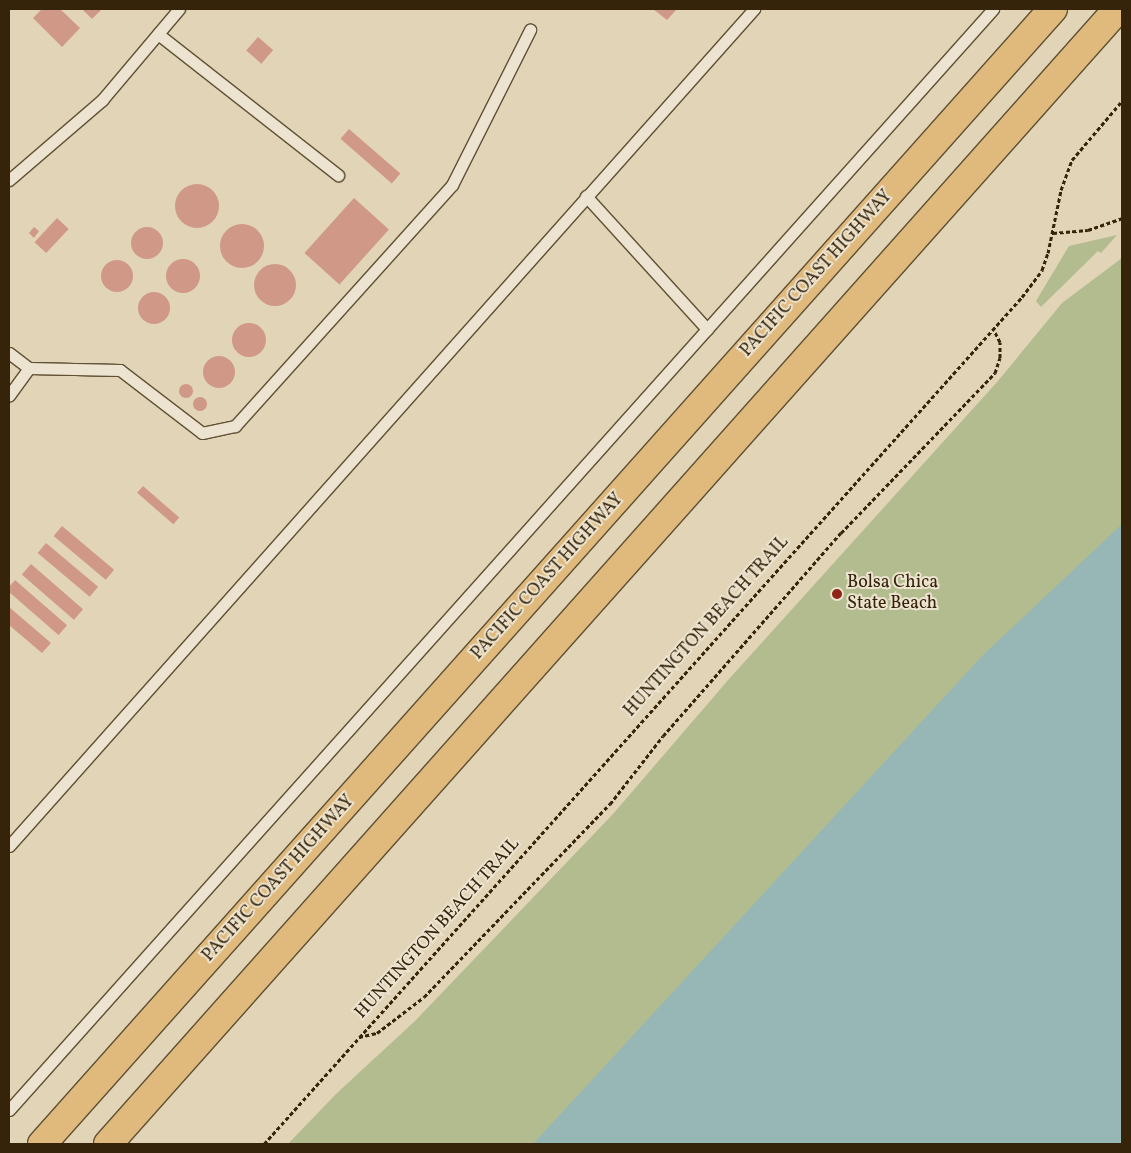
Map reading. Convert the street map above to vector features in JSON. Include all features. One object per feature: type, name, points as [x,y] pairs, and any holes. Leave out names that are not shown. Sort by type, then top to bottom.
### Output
[{"type":"highway","name":"PACIFIC COAST HIGHWAY","points":[[42,1144],[1053,9]]},
{"type":"highway","points":[[108,1144],[1118,9]]},
{"type":"lane","points":[[9,180],[102,100],[178,9]]},
{"type":"lane","points":[[9,846],[754,9]]},
{"type":"lane","points":[[9,1110],[993,9]]},
{"type":"lane","points":[[9,353],[29,368],[120,370],[202,433],[235,426],[452,185],[530,30]]},
{"type":"lane","points":[[158,34],[338,175]]},
{"type":"lane","points":[[586,196],[707,329]]},
{"type":"lane","points":[[9,396],[29,368]]},
{"type":"path","name":"HUNTINGTON BEACH TRAIL","points":[[264,1144],[884,448],[994,330],[1042,270],[1053,233],[1061,190],[1072,160],[1122,101]]},
{"type":"path","points":[[1053,233],[1088,230],[1122,218]]},
{"type":"path","points":[[360,1038],[377,1033],[424,997],[610,804],[663,736],[842,532],[995,372],[1000,358],[1000,342],[994,330]]},
{"type":"green space","points":[[1117,235],[1101,253],[1098,251],[1041,307],[1036,301],[1069,246]]},
{"type":"green space","points":[[1122,258],[1122,578],[557,1144],[288,1144],[337,1093],[414,1022],[613,814],[729,679],[998,381],[1062,303]]},
{"type":"water","points":[[1122,524],[1122,1144],[533,1144],[982,656]]},
{"type":"building","points":[[42,9],[60,9],[80,28],[62,47],[33,18]]},
{"type":"building","points":[[82,9],[102,9],[92,19]]},
{"type":"building","points":[[653,9],[677,9],[667,20]]},
{"type":"building","points":[[258,37],[273,50],[261,64],[246,51]]},
{"type":"building","points":[[349,129],[400,174],[392,183],[340,139]]},
{"type":"building","points":[[197,184],[209,188],[215,194],[219,206],[215,218],[209,224],[197,228],[185,224],[179,218],[175,206],[179,194],[185,188]]},
{"type":"building","points":[[354,198],[389,229],[339,284],[304,253]]},
{"type":"building","points":[[57,218],[69,229],[46,253],[34,242]]},
{"type":"building","points":[[242,224],[254,228],[260,234],[264,246],[260,258],[254,264],[242,268],[230,264],[224,258],[220,246],[224,234],[230,228]]},
{"type":"building","points":[[34,227],[39,231],[34,238],[29,233]]},
{"type":"building","points":[[147,227],[159,231],[163,243],[159,255],[147,259],[135,255],[131,243],[135,231]]},
{"type":"building","points":[[183,259],[195,264],[200,276],[195,288],[183,293],[171,288],[166,276],[171,264]]},
{"type":"building","points":[[117,260],[128,265],[133,276],[128,287],[117,292],[106,287],[101,276],[106,265]]},
{"type":"building","points":[[275,264],[290,270],[296,285],[290,300],[275,306],[260,300],[254,285],[260,270]]},
{"type":"building","points":[[154,292],[160,293],[165,297],[169,302],[169,314],[165,319],[160,323],[154,324],[148,323],[143,319],[139,314],[138,308],[139,302],[143,297],[148,293]]},
{"type":"building","points":[[249,323],[261,328],[266,340],[261,352],[249,357],[237,352],[232,340],[237,328]]},
{"type":"building","points":[[219,356],[225,357],[230,361],[234,366],[234,378],[230,383],[225,387],[219,388],[213,387],[208,383],[204,378],[203,372],[204,366],[208,361],[213,357]]},
{"type":"building","points":[[186,384],[191,386],[193,391],[191,396],[186,398],[181,396],[179,391],[181,386]]},
{"type":"building","points":[[197,397],[203,397],[207,404],[203,411],[197,411],[193,407],[193,401]]},
{"type":"building","points":[[143,486],[179,517],[173,524],[137,493]]},
{"type":"building","points":[[62,526],[114,570],[106,580],[54,536]]},
{"type":"building","points":[[46,543],[98,587],[90,597],[38,553]]},
{"type":"building","points":[[31,564],[83,609],[74,620],[22,575]]},
{"type":"building","points":[[15,580],[67,625],[59,635],[9,592],[9,587]]},
{"type":"building","points":[[9,607],[51,643],[42,653],[9,625]]},
{"type":"place","name":"Bolsa Chica State Beach","points":[[837,594]]}]
